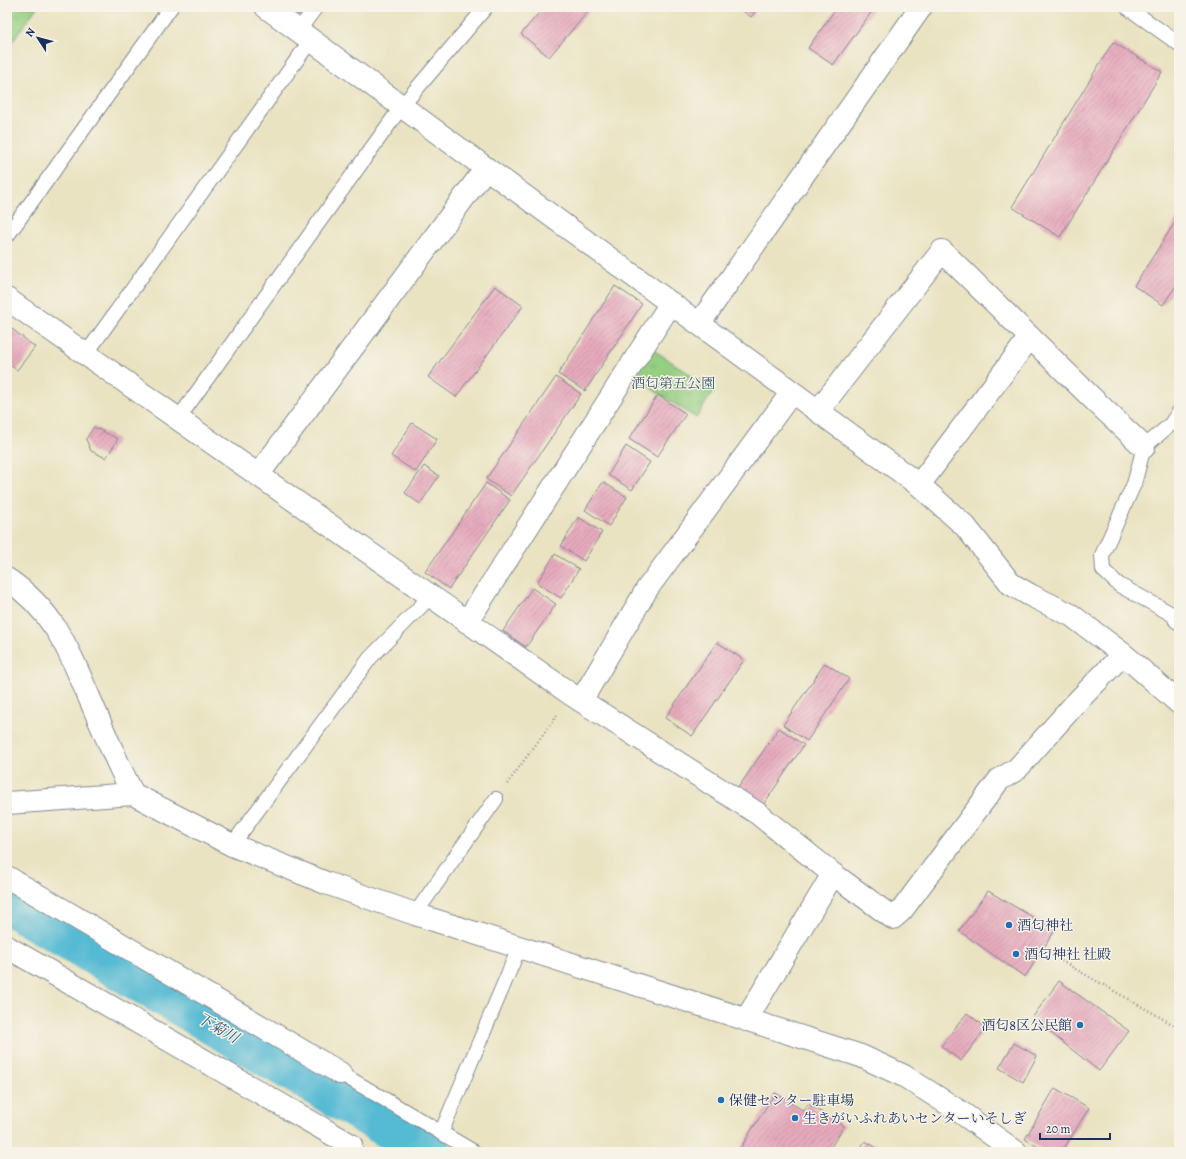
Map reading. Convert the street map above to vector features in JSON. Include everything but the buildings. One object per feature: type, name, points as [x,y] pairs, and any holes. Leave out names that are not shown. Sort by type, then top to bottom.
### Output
[{"type":"street","points":[[266,7],[919,485],[966,526],[1011,584],[1070,615],[1124,654],[1179,703]]},
{"type":"street","points":[[699,324],[921,7]]},
{"type":"street","points":[[258,475],[486,168]]},
{"type":"street","points":[[818,411],[942,251],[1144,447]]},
{"type":"street","points":[[7,299],[576,698],[757,813],[833,874],[893,918],[907,904],[999,780],[1017,769],[1074,705],[1124,654]]},
{"type":"street","points":[[466,622],[671,303]]},
{"type":"street","points":[[919,485],[1030,337]]},
{"type":"street","points":[[576,698],[647,589],[792,392]]},
{"type":"street","points":[[7,579],[44,611],[64,641],[121,772],[133,794]]},
{"type":"street","points":[[7,803],[133,794],[232,845],[326,883],[519,948],[861,1056],[904,1076],[960,1111],[1016,1152]]},
{"type":"street","points":[[746,1020],[833,874]]},
{"type":"street","points":[[7,877],[340,1073]]},
{"type":"street","points":[[7,947],[351,1145],[347,1152]]},
{"type":"lane","points":[[7,236],[171,7]]},
{"type":"lane","points":[[86,354],[304,35],[316,7]]},
{"type":"lane","points":[[178,419],[402,106],[486,7]]},
{"type":"lane","points":[[1127,7],[1179,44]]},
{"type":"lane","points":[[1179,412],[1171,424],[1144,447],[1134,484],[1102,556],[1103,570],[1118,585],[1179,617]]},
{"type":"lane","points":[[232,845],[370,658],[431,596]]},
{"type":"lane","points":[[415,914],[496,799]]},
{"type":"lane","points":[[441,1133],[519,948]]},
{"type":"lane","points":[[340,1073],[474,1152]]},
{"type":"path","points":[[496,799],[576,698]]},
{"type":"path","points":[[1044,951],[1179,1028]]},
{"type":"green space","points":[[7,7],[37,7],[7,49]]},
{"type":"green space","name":"酒匂第五公園","points":[[649,347],[714,390],[696,418],[631,375]]},
{"type":"waterway","name":"下菊川","points":[[7,903],[430,1152]]},
{"type":"place","name":"酒匂神社","points":[[1009,925]]},
{"type":"place","name":"酒匂神社 社殿","points":[[1016,954]]},
{"type":"place","name":"酒匂8区公民館","points":[[1080,1025]]},
{"type":"place","name":"保健センター駐車場","points":[[721,1100]]},
{"type":"place","name":"生きがいふれあいセンターいそしぎ","points":[[795,1118]]}]
